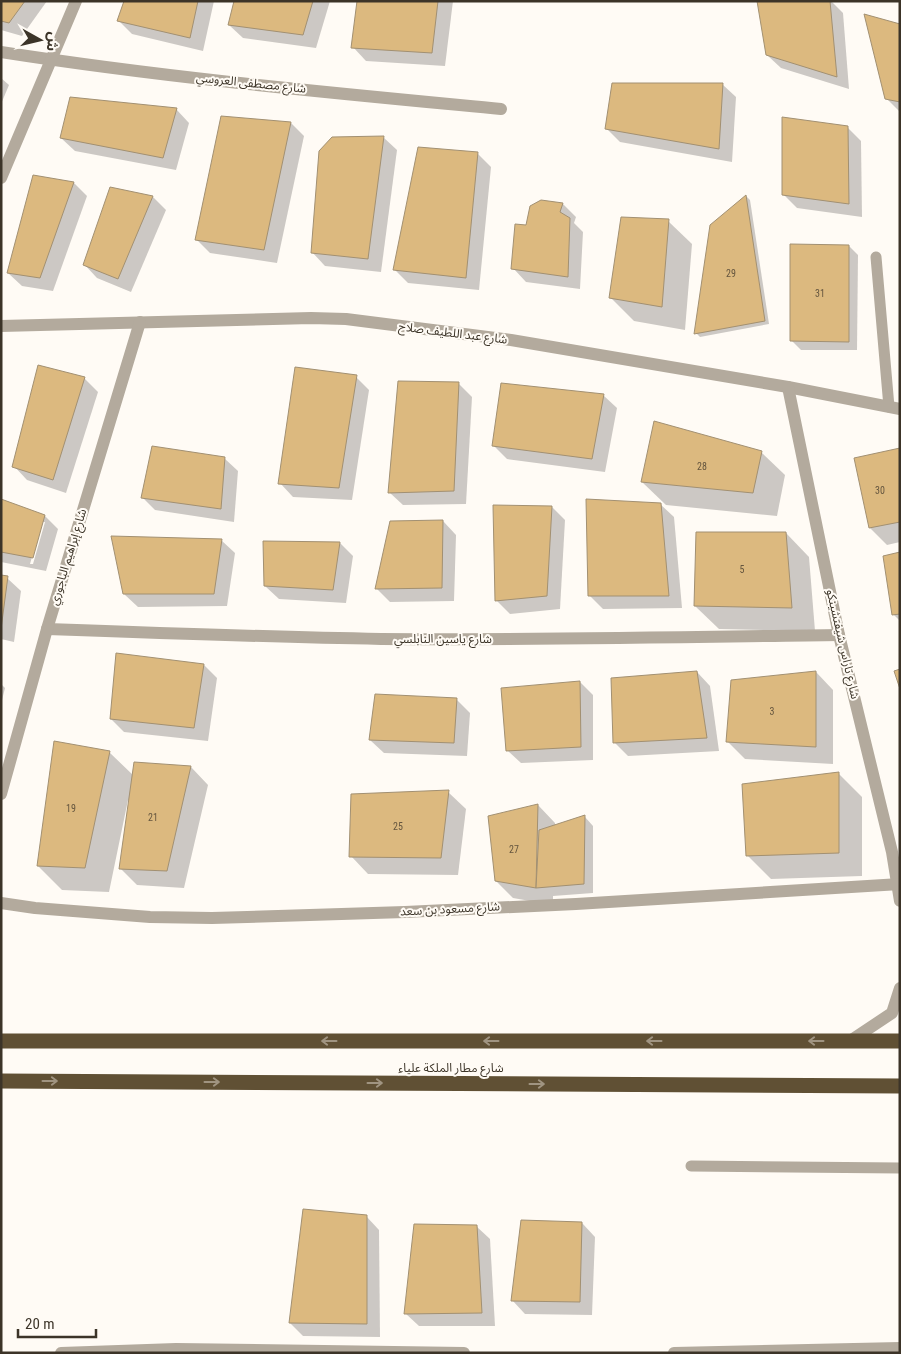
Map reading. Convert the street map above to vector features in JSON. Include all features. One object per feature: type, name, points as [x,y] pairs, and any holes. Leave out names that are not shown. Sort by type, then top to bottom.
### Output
[{"type":"highway","points":[[1,1041],[900,1041]]},
{"type":"highway","name":"شارع مطار الملكة علياء","points":[[1,1081],[900,1086]]},
{"type":"street","points":[[1,178],[53,60],[76,1]]},
{"type":"street","name":"شارع مصطفى العروسي","points":[[1,52],[254,84],[501,109]]},
{"type":"street","name":"شارع عبد اللطيف صلاح","points":[[1,326],[301,318],[346,319],[511,340],[788,387],[895,408]]},
{"type":"street","name":"شارع إبراهيم الباجوري","points":[[1,794],[46,629],[140,322]]},
{"type":"street","name":"شارع تاراس شيفتشينكو","points":[[788,387],[840,635],[899,884],[900,901]]},
{"type":"street","name":"شارع ياسين النابلسي","points":[[46,629],[382,639],[840,635]]},
{"type":"street","name":"شارع مسعود بن سعد","points":[[1,903],[35,908],[150,918],[212,918],[576,904],[899,884]]},
{"type":"street","points":[[850,1041],[892,1013],[900,988]]},
{"type":"street","points":[[674,1353],[875,1351],[900,1348]]},
{"type":"street","points":[[62,1353],[176,1349],[464,1353]]},
{"type":"lane","points":[[876,257],[895,408]]},
{"type":"lane","points":[[691,1166],[900,1168]]},
{"type":"building","points":[[1,1],[25,1],[9,23],[1,21]]},
{"type":"building","points":[[124,1],[198,1],[190,38],[117,21]]},
{"type":"building","points":[[234,1],[313,1],[303,35],[228,25]]},
{"type":"building","points":[[357,1],[438,1],[432,53],[351,48]]},
{"type":"building","points":[[757,1],[830,1],[837,77],[766,55]]},
{"type":"building","points":[[864,14],[900,24],[900,102],[885,99]]},
{"type":"building","points":[[612,83],[723,83],[719,149],[605,129]]},
{"type":"building","points":[[70,97],[177,108],[163,158],[60,138]]},
{"type":"building","points":[[221,116],[291,122],[264,250],[195,240]]},
{"type":"building","points":[[782,117],[848,126],[849,204],[782,195]]},
{"type":"building","points":[[384,136],[368,259],[311,253],[319,151],[332,137]]},
{"type":"building","points":[[418,147],[478,152],[466,278],[393,270]]},
{"type":"building","points":[[33,175],[74,182],[40,278],[7,273]]},
{"type":"building","points":[[110,187],[153,196],[118,279],[83,265]]},
{"type":"building","points":[[746,195],[765,321],[694,334],[710,225]]},
{"type":"building","points":[[541,200],[563,203],[560,212],[570,218],[568,277],[511,269],[515,224],[526,225],[530,206]]},
{"type":"building","points":[[621,217],[669,219],[662,307],[609,298]]},
{"type":"building","points":[[790,244],[849,245],[849,342],[790,341]]},
{"type":"building","points":[[38,365],[85,377],[53,480],[12,467]]},
{"type":"building","points":[[295,367],[357,375],[339,488],[278,484]]},
{"type":"building","points":[[398,381],[459,382],[454,491],[388,493]]},
{"type":"building","points":[[501,383],[604,394],[592,459],[492,446]]},
{"type":"building","points":[[654,421],[762,451],[753,493],[641,482]]},
{"type":"building","points":[[152,446],[225,457],[221,509],[141,498]]},
{"type":"building","points":[[900,448],[900,522],[869,528],[854,458]]},
{"type":"building","points":[[1,499],[45,515],[33,558],[1,552]]},
{"type":"building","points":[[586,499],[661,503],[669,596],[588,596]]},
{"type":"building","points":[[493,505],[552,506],[547,596],[495,601]]},
{"type":"building","points":[[443,520],[442,588],[375,589],[390,521]]},
{"type":"building","points":[[696,532],[786,532],[792,608],[694,606]]},
{"type":"building","points":[[111,536],[222,539],[214,594],[123,594]]},
{"type":"building","points":[[263,541],[340,542],[333,590],[264,586]]},
{"type":"building","points":[[900,552],[900,614],[892,615],[883,556]]},
{"type":"building","points":[[1,575],[8,576],[1,629]]},
{"type":"building","points":[[116,653],[204,664],[194,728],[110,719]]},
{"type":"building","points":[[900,669],[900,689],[894,671]]},
{"type":"building","points":[[697,671],[707,738],[613,743],[611,678]]},
{"type":"building","points":[[816,671],[816,747],[726,742],[731,680]]},
{"type":"building","points":[[580,681],[581,747],[506,751],[501,688]]},
{"type":"building","points":[[375,694],[457,698],[454,743],[369,740]]},
{"type":"building","points":[[54,741],[110,751],[85,868],[37,866]]},
{"type":"building","points":[[134,762],[191,766],[167,871],[119,869]]},
{"type":"building","points":[[839,772],[839,853],[746,856],[742,784]]},
{"type":"building","points":[[449,790],[441,858],[349,857],[351,794]]},
{"type":"building","points":[[538,804],[536,888],[495,881],[488,816]]},
{"type":"building","points":[[585,815],[584,884],[536,888],[539,830]]},
{"type":"building","points":[[303,1209],[367,1215],[367,1324],[289,1323]]},
{"type":"building","points":[[521,1220],[582,1222],[580,1302],[511,1301]]},
{"type":"building","points":[[414,1224],[477,1225],[482,1313],[404,1314]]}]
